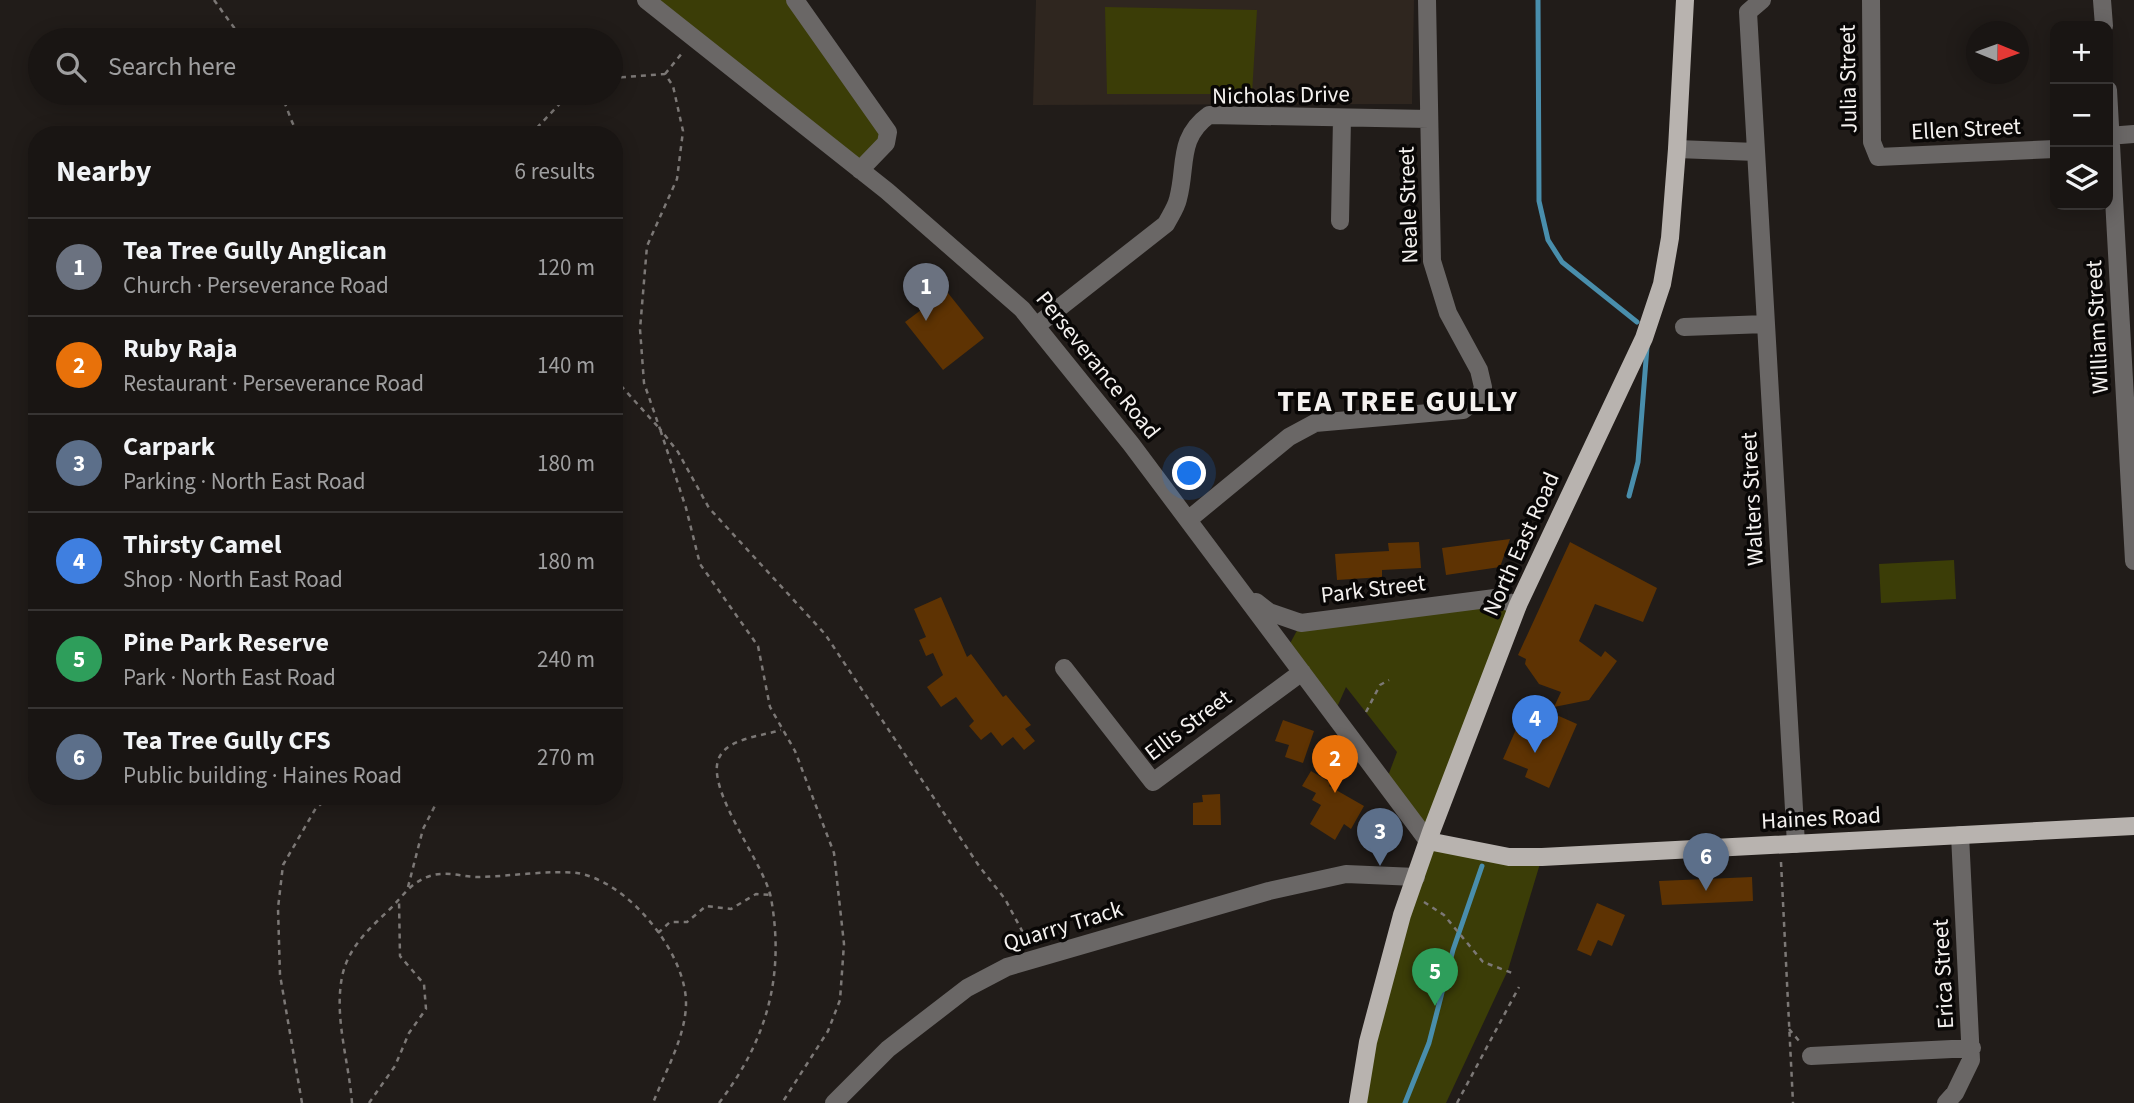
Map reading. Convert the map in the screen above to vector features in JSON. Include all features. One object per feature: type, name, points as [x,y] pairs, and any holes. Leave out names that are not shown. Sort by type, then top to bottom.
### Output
[{"type":"main road","name":"North East Road","points":[[1358,1103],[1368,1042],[1428,841],[1518,605],[1644,338],[1661,284],[1670,238],[1685,0]]},
{"type":"main road","name":"Haines Road","points":[[1428,841],[1509,857],[1542,857],[2134,826]]},
{"type":"street","name":"Perseverance Road","points":[[646,0],[860,170],[1023,309],[1188,520],[1428,841]]},
{"type":"street","points":[[795,0],[888,132],[886,143],[860,170]]},
{"type":"street","name":"Neale Street","points":[[1188,520],[1289,437],[1315,423],[1463,410],[1480,397],[1483,387],[1479,370],[1448,313],[1432,261],[1427,0]]},
{"type":"street","name":"Julia Street","points":[[1871,0],[1871,142],[1878,157]]},
{"type":"street","points":[[2102,0],[2104,21]]},
{"type":"street","name":"Walters Street","points":[[1755,6],[1756,152],[1788,844]]},
{"type":"street","name":"Nicholas Drive","points":[[1036,326],[1167,224],[1178,200],[1186,144],[1196,125],[1209,115],[1429,119]]},
{"type":"street","points":[[1340,221],[1342,118]]},
{"type":"street","points":[[2113,136],[2134,134]]},
{"type":"street","name":"William Street","points":[[2110,147],[2134,561]]},
{"type":"street","points":[[1677,149],[1756,152]]},
{"type":"street","name":"Ellen Street","points":[[1878,157],[2050,149]]},
{"type":"street","points":[[1684,327],[1766,324]]},
{"type":"street","name":"Park Street","points":[[1242,592],[1269,612],[1301,622],[1495,598],[1518,605]]},
{"type":"street","points":[[1286,651],[1289,636],[1301,622]]},
{"type":"street","name":"Ellis Street","points":[[1064,668],[1153,782],[1302,672]]},
{"type":"street","name":"Erica Street","points":[[1946,1103],[1955,1093],[1971,1060],[1972,1048],[1960,835]]},
{"type":"street","name":"Quarry Track","points":[[834,1103],[888,1049],[967,988],[1007,967],[1269,891],[1346,874],[1413,885]]},
{"type":"street","points":[[1811,1056],[1972,1048]]},
{"type":"path","points":[[214,0],[234,28]]},
{"type":"path","points":[[623,77],[665,74],[694,38]]},
{"type":"path","points":[[665,74],[673,86],[683,131],[677,179],[647,246],[640,329],[644,383],[686,508],[699,564],[758,646],[764,689],[782,730],[795,751],[834,853],[844,944],[840,1000],[828,1031],[782,1103]]},
{"type":"path","points":[[287,105],[293,126]]},
{"type":"path","points":[[539,126],[559,105]]},
{"type":"path","points":[[623,388],[678,452],[709,508],[825,634],[979,866],[1005,899],[1036,958]]},
{"type":"path","points":[[1366,712],[1380,685],[1389,680]]},
{"type":"path","points":[[719,1103],[737,1079],[768,1012],[778,962],[771,895],[725,801],[717,776],[718,757],[731,743],[782,730]]},
{"type":"path","points":[[302,1103],[280,975],[278,908],[283,865],[320,805]]},
{"type":"path","points":[[352,1103],[342,1021],[342,976],[352,951],[368,926],[399,899],[408,887],[423,829],[435,805]]},
{"type":"path","points":[[1788,844],[1793,1103]]},
{"type":"path","points":[[408,887],[429,876],[451,873],[473,878],[577,873],[607,883],[644,915],[683,975],[686,1005],[672,1057],[653,1103]]},
{"type":"path","points":[[1413,885],[1444,915],[1483,962],[1515,974]]},
{"type":"path","points":[[658,933],[670,922],[687,922],[706,906],[731,909],[756,894],[771,895]]},
{"type":"path","points":[[369,1103],[395,1066],[409,1033],[426,1009],[424,984],[400,957],[399,899]]},
{"type":"path","points":[[1457,1103],[1520,988]]},
{"type":"shaded area","points":[[652,0],[796,0],[888,132],[860,170]]},
{"type":"shaded area","points":[[1036,0],[1414,0],[1412,104],[1033,105]]},
{"type":"shaded area","points":[[1105,7],[1257,10],[1252,94],[1107,94]]},
{"type":"shaded area","points":[[1954,560],[1956,599],[1881,603],[1879,564]]},
{"type":"shaded area","points":[[1518,605],[1428,841],[1385,784],[1397,752],[1346,687],[1334,714],[1286,651],[1301,623]]},
{"type":"shaded area","points":[[1428,841],[1542,857],[1508,970],[1446,1103],[1358,1103]]},
{"type":"building","points":[[936,278],[984,338],[943,370],[905,322],[921,310],[911,297]]},
{"type":"building","points":[[1510,539],[1500,567],[1446,575],[1442,548]]},
{"type":"building","points":[[1419,542],[1421,568],[1382,570],[1382,577],[1337,580],[1335,554],[1389,551],[1388,543]]},
{"type":"building","points":[[1570,542],[1657,588],[1643,622],[1595,604],[1579,641],[1601,657],[1605,651],[1617,661],[1589,700],[1554,707],[1561,692],[1539,684],[1525,664],[1526,659],[1518,655]]},
{"type":"building","points":[[941,597],[967,657],[971,654],[1003,697],[1006,695],[1031,725],[1025,729],[1035,741],[1024,750],[1013,737],[1002,746],[991,732],[981,740],[969,726],[974,721],[956,697],[941,707],[927,687],[943,675],[933,653],[926,656],[919,640],[926,637],[914,609]]},
{"type":"building","points":[[1552,713],[1577,724],[1549,788],[1525,777],[1528,769],[1503,759],[1521,718],[1545,729]]},
{"type":"building","points":[[1283,720],[1314,731],[1303,763],[1285,757],[1289,745],[1275,741]]},
{"type":"building","points":[[1311,771],[1331,783],[1329,786],[1364,806],[1351,829],[1344,824],[1335,840],[1310,824],[1321,805],[1312,800],[1316,793],[1302,786]]},
{"type":"building","points":[[1220,794],[1221,825],[1193,825],[1193,803],[1203,802],[1202,795]]},
{"type":"building","points":[[1752,877],[1753,901],[1662,905],[1659,881]]},
{"type":"building","points":[[1597,903],[1625,915],[1612,946],[1598,940],[1591,956],[1577,950]]},
{"type":"waterway","points":[[1538,0],[1539,201],[1548,240],[1562,262],[1637,322]]},
{"type":"waterway","points":[[1629,496],[1638,462],[1647,347]]},
{"type":"waterway","points":[[1405,1103],[1429,1043],[1453,950],[1482,866]]},
{"type":"place","name":"Tea Tree Gully Anglican","points":[[926,321]]},
{"type":"place","name":"Thirsty Camel","points":[[1535,753]]},
{"type":"place","name":"Ruby Raja","points":[[1335,793]]},
{"type":"place","name":"Carpark","points":[[1380,866]]},
{"type":"place","name":"Tea Tree Gully CFS","points":[[1706,891]]},
{"type":"place","name":"Pine Park Reserve","points":[[1435,1006]]},
{"type":"district","name":"TEA TREE GULLY","points":[[1398,401]]}]
